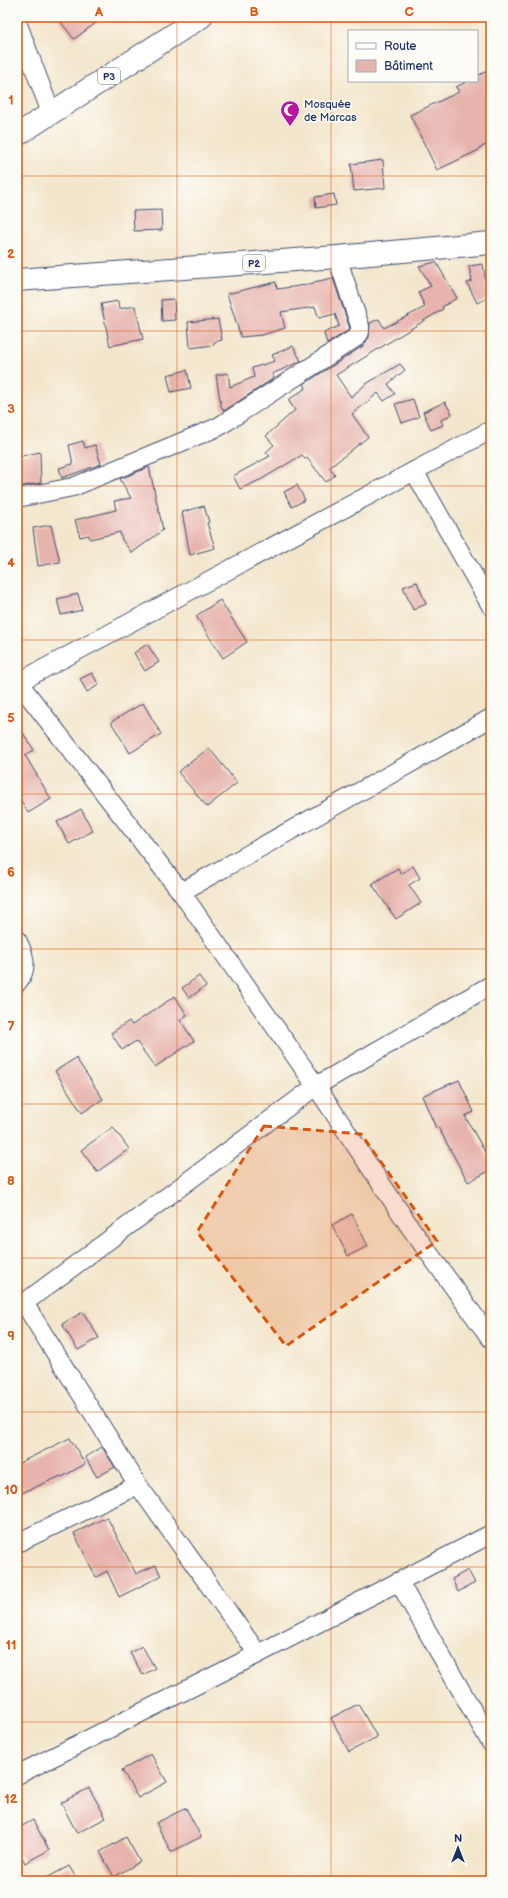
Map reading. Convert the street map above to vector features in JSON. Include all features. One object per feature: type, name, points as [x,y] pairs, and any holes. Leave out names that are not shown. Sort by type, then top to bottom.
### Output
[{"type":"main road","name":"P3","points":[[17,135],[201,17]]},
{"type":"main road","name":"P2","points":[[17,280],[337,257],[491,243]]},
{"type":"street","points":[[17,22],[51,113]]},
{"type":"street","points":[[17,498],[73,487],[218,427],[357,337],[360,332],[360,326],[337,257]]},
{"type":"street","points":[[491,430],[17,682],[181,892],[316,1086],[410,1227],[491,1339]]},
{"type":"street","points":[[414,471],[491,606]]},
{"type":"street","points":[[181,892],[491,718]]},
{"type":"street","points":[[17,940],[25,955],[24,969],[17,983]]},
{"type":"street","points":[[258,1654],[138,1484],[21,1304],[316,1086],[491,985]]},
{"type":"street","points":[[17,1543],[138,1484]]},
{"type":"street","points":[[17,1775],[258,1654],[491,1534]]},
{"type":"street","points":[[399,1582],[489,1736]]},
{"type":"highlighted area","points":[[264,1126],[361,1134],[437,1241],[286,1346],[197,1232]]},
{"type":"building","points":[[57,17],[104,17],[74,39]]},
{"type":"building","points":[[491,69],[491,142],[478,149],[479,150],[437,170],[410,115],[459,92],[456,87],[466,82],[478,82],[478,76]]},
{"type":"building","points":[[383,160],[385,188],[354,191],[351,164]]},
{"type":"building","points":[[334,194],[336,205],[316,208],[315,197]]},
{"type":"building","points":[[161,210],[162,230],[134,231],[133,211]]},
{"type":"building","points":[[436,262],[457,298],[442,307],[443,309],[336,375],[351,397],[366,384],[400,364],[405,370],[388,384],[395,394],[384,401],[378,393],[352,414],[368,437],[329,468],[335,475],[326,482],[307,458],[305,459],[302,455],[262,479],[240,489],[233,476],[270,456],[266,452],[274,445],[266,436],[295,410],[288,400],[306,388],[304,384],[363,346],[369,337],[370,323],[379,319],[384,328],[425,307],[418,292],[431,286],[419,266]]},
{"type":"building","points":[[483,264],[488,298],[477,303],[467,283],[472,281],[469,266]]},
{"type":"building","points":[[333,278],[350,329],[327,344],[324,333],[339,326],[335,314],[319,318],[315,307],[281,312],[285,328],[262,335],[241,337],[227,294],[276,282],[277,289],[314,284],[314,282]]},
{"type":"building","points":[[174,299],[175,320],[162,321],[161,300]]},
{"type":"building","points":[[118,301],[119,309],[135,306],[143,339],[110,346],[101,304]]},
{"type":"building","points":[[218,319],[222,340],[214,342],[214,345],[190,348],[188,322]]},
{"type":"building","points":[[293,346],[301,361],[272,374],[274,378],[224,411],[221,406],[216,375],[228,373],[230,387],[254,377],[252,368],[275,361],[272,355]]},
{"type":"building","points":[[187,370],[191,388],[171,392],[167,375]]},
{"type":"building","points":[[413,399],[419,417],[402,423],[395,404]]},
{"type":"building","points":[[445,402],[452,414],[441,420],[443,425],[431,430],[423,412]]},
{"type":"building","points":[[83,441],[85,448],[95,445],[101,464],[62,478],[59,468],[73,464],[69,445]]},
{"type":"building","points":[[40,452],[41,483],[17,487],[17,457]]},
{"type":"building","points":[[149,467],[163,530],[132,553],[122,540],[120,532],[90,539],[89,535],[80,537],[75,520],[116,510],[114,501],[131,498],[120,479]]},
{"type":"building","points":[[297,485],[305,500],[292,507],[284,492]]},
{"type":"building","points":[[204,506],[209,522],[207,523],[215,548],[190,555],[182,512]]},
{"type":"building","points":[[51,525],[60,562],[38,566],[33,528]]},
{"type":"building","points":[[417,582],[426,604],[413,610],[403,587]]},
{"type":"building","points":[[78,594],[82,610],[61,615],[57,599]]},
{"type":"building","points":[[220,600],[247,642],[223,658],[196,616]]},
{"type":"building","points":[[147,644],[159,662],[145,671],[134,653]]},
{"type":"building","points":[[92,673],[99,685],[87,692],[80,679]]},
{"type":"building","points":[[143,703],[161,734],[130,753],[111,722]]},
{"type":"building","points":[[17,724],[34,750],[25,755],[51,799],[28,813],[17,793]]},
{"type":"building","points":[[209,748],[237,783],[207,807],[178,772]]},
{"type":"building","points":[[81,809],[93,831],[69,844],[57,822]]},
{"type":"building","points":[[413,866],[420,878],[409,885],[421,903],[396,919],[372,884],[398,868],[401,874]]},
{"type":"building","points":[[199,976],[206,986],[189,998],[182,988]]},
{"type":"building","points":[[175,996],[187,1015],[180,1020],[194,1041],[155,1067],[136,1041],[122,1050],[111,1033],[129,1021],[132,1025]]},
{"type":"building","points":[[76,1058],[103,1099],[82,1113],[55,1071]]},
{"type":"building","points":[[459,1080],[474,1112],[465,1116],[491,1163],[491,1170],[468,1182],[438,1127],[436,1128],[422,1096]]},
{"type":"building","points":[[113,1127],[129,1149],[97,1172],[81,1150]]},
{"type":"building","points":[[352,1214],[368,1246],[348,1256],[332,1225]]},
{"type":"building","points":[[83,1312],[99,1338],[78,1350],[62,1324]]},
{"type":"building","points":[[70,1438],[85,1464],[62,1477],[61,1476],[17,1495],[17,1464]]},
{"type":"building","points":[[102,1447],[115,1467],[97,1477],[85,1457]]},
{"type":"building","points":[[107,1517],[136,1574],[156,1565],[161,1576],[119,1597],[107,1571],[96,1577],[74,1533]]},
{"type":"building","points":[[468,1570],[475,1583],[458,1592],[452,1579]]},
{"type":"building","points":[[142,1646],[155,1668],[143,1675],[130,1653]]},
{"type":"building","points":[[358,1704],[377,1737],[349,1752],[331,1718]]},
{"type":"building","points":[[151,1754],[167,1782],[138,1798],[122,1770]]},
{"type":"building","points":[[89,1788],[106,1818],[77,1833],[61,1803]]},
{"type":"building","points":[[186,1808],[201,1837],[171,1852],[156,1823]]},
{"type":"building","points":[[33,1820],[49,1850],[25,1863],[17,1849],[17,1829]]},
{"type":"building","points":[[126,1837],[140,1862],[114,1877],[100,1852]]},
{"type":"building","points":[[69,1866],[78,1881],[41,1881]]},
{"type":"place","name":"Mosquée de Marcas","points":[[290,127]]}]
